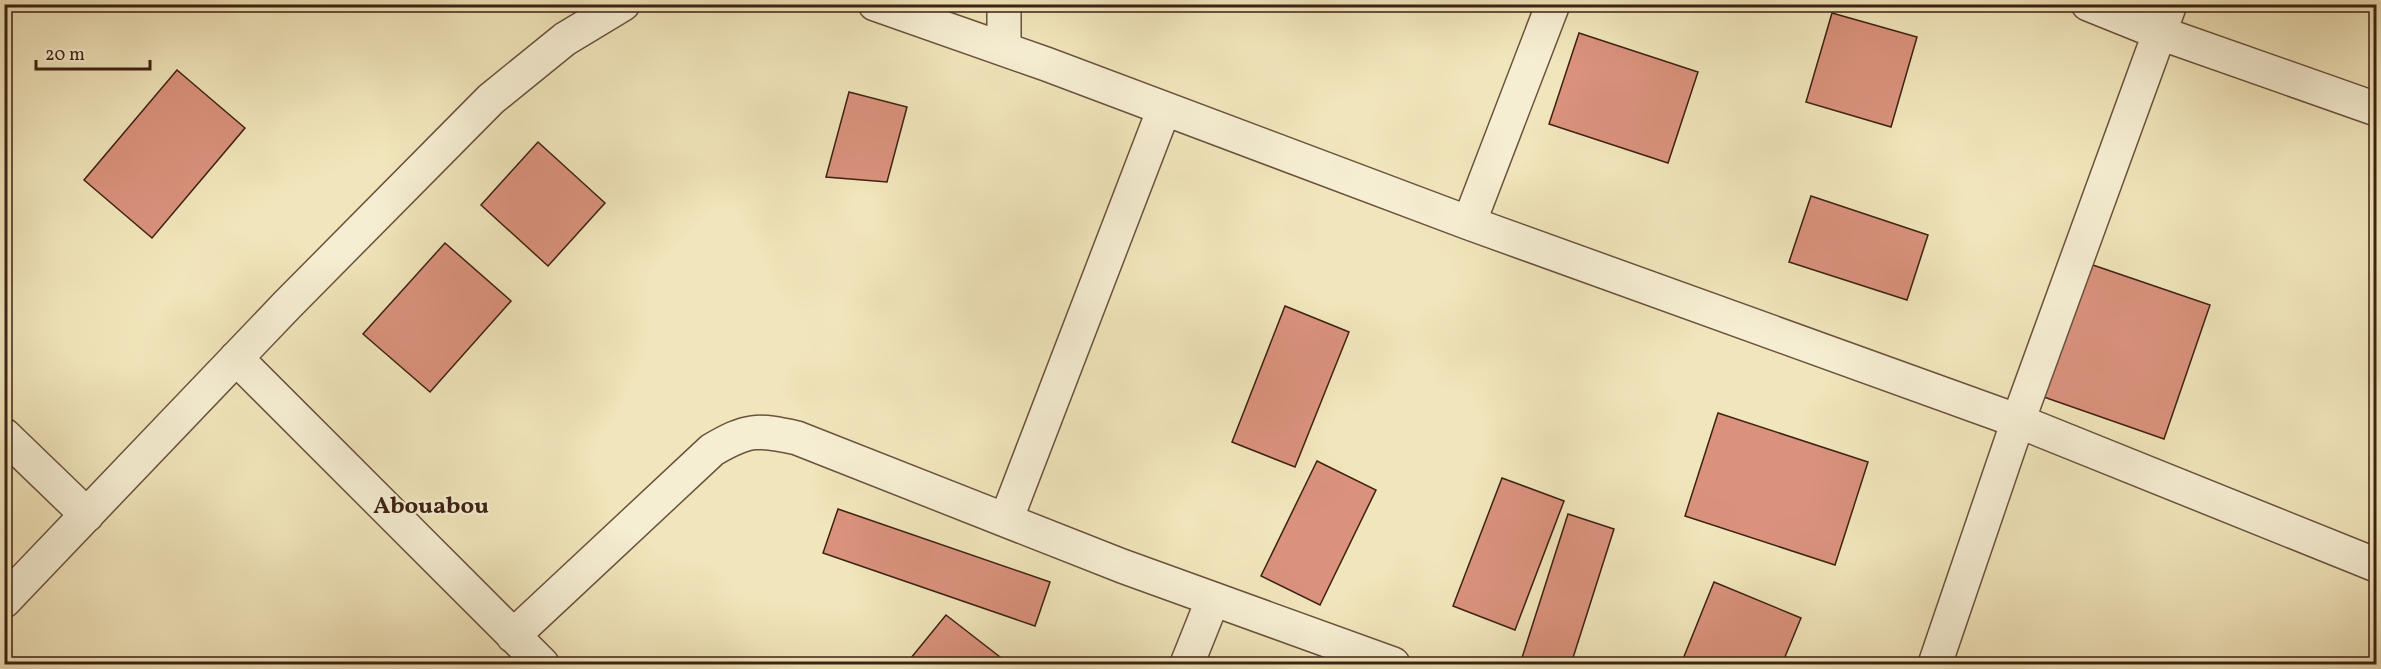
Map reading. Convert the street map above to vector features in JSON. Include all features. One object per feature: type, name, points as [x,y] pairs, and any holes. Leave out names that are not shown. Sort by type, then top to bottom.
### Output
[{"type":"street","points":[[4,601],[236,358],[491,99],[565,39],[623,4]]},
{"type":"street","points":[[875,4],[1004,49],[1469,223],[2018,421],[2376,565]]},
{"type":"street","points":[[1004,4],[1004,49]]},
{"type":"street","points":[[1469,223],[1552,4]]},
{"type":"street","points":[[2088,4],[2165,19],[2376,109]]},
{"type":"street","points":[[1935,664],[2018,421],[2165,19]]},
{"type":"street","points":[[1006,520],[1164,109]]},
{"type":"street","points":[[236,358],[542,664]]},
{"type":"street","points":[[513,636],[712,450],[738,435],[767,431],[797,438],[1213,599],[1393,664]]},
{"type":"street","points":[[4,435],[87,515]]},
{"type":"street","points":[[1187,664],[1213,599]]},
{"type":"building","points":[[1832,13],[1917,37],[1891,127],[1806,102]]},
{"type":"building","points":[[1579,33],[1698,72],[1668,163],[1549,124]]},
{"type":"building","points":[[177,70],[245,128],[152,238],[84,180]]},
{"type":"building","points":[[849,92],[907,107],[887,182],[826,177]]},
{"type":"building","points":[[538,142],[605,203],[548,266],[481,205]]},
{"type":"building","points":[[1811,196],[1928,235],[1907,300],[1789,262]]},
{"type":"building","points":[[445,243],[511,301],[430,392],[363,334]]},
{"type":"building","points":[[2087,263],[2210,305],[2164,439],[2041,396]]},
{"type":"building","points":[[1285,306],[1349,332],[1295,467],[1232,442]]},
{"type":"building","points":[[1718,413],[1868,462],[1835,565],[1685,516]]},
{"type":"building","points":[[1317,461],[1376,490],[1320,605],[1261,576]]},
{"type":"building","points":[[1502,478],[1564,501],[1515,630],[1453,606]]},
{"type":"building","points":[[838,509],[1050,582],[1035,626],[823,553]]},
{"type":"building","points":[[1568,514],[1614,529],[1571,664],[1520,664]]},
{"type":"building","points":[[1714,582],[1801,618],[1782,664],[1681,664]]},
{"type":"building","points":[[946,615],[1009,664],[906,664]]},
{"type":"district","name":"Abouabou","points":[[431,505]]}]
